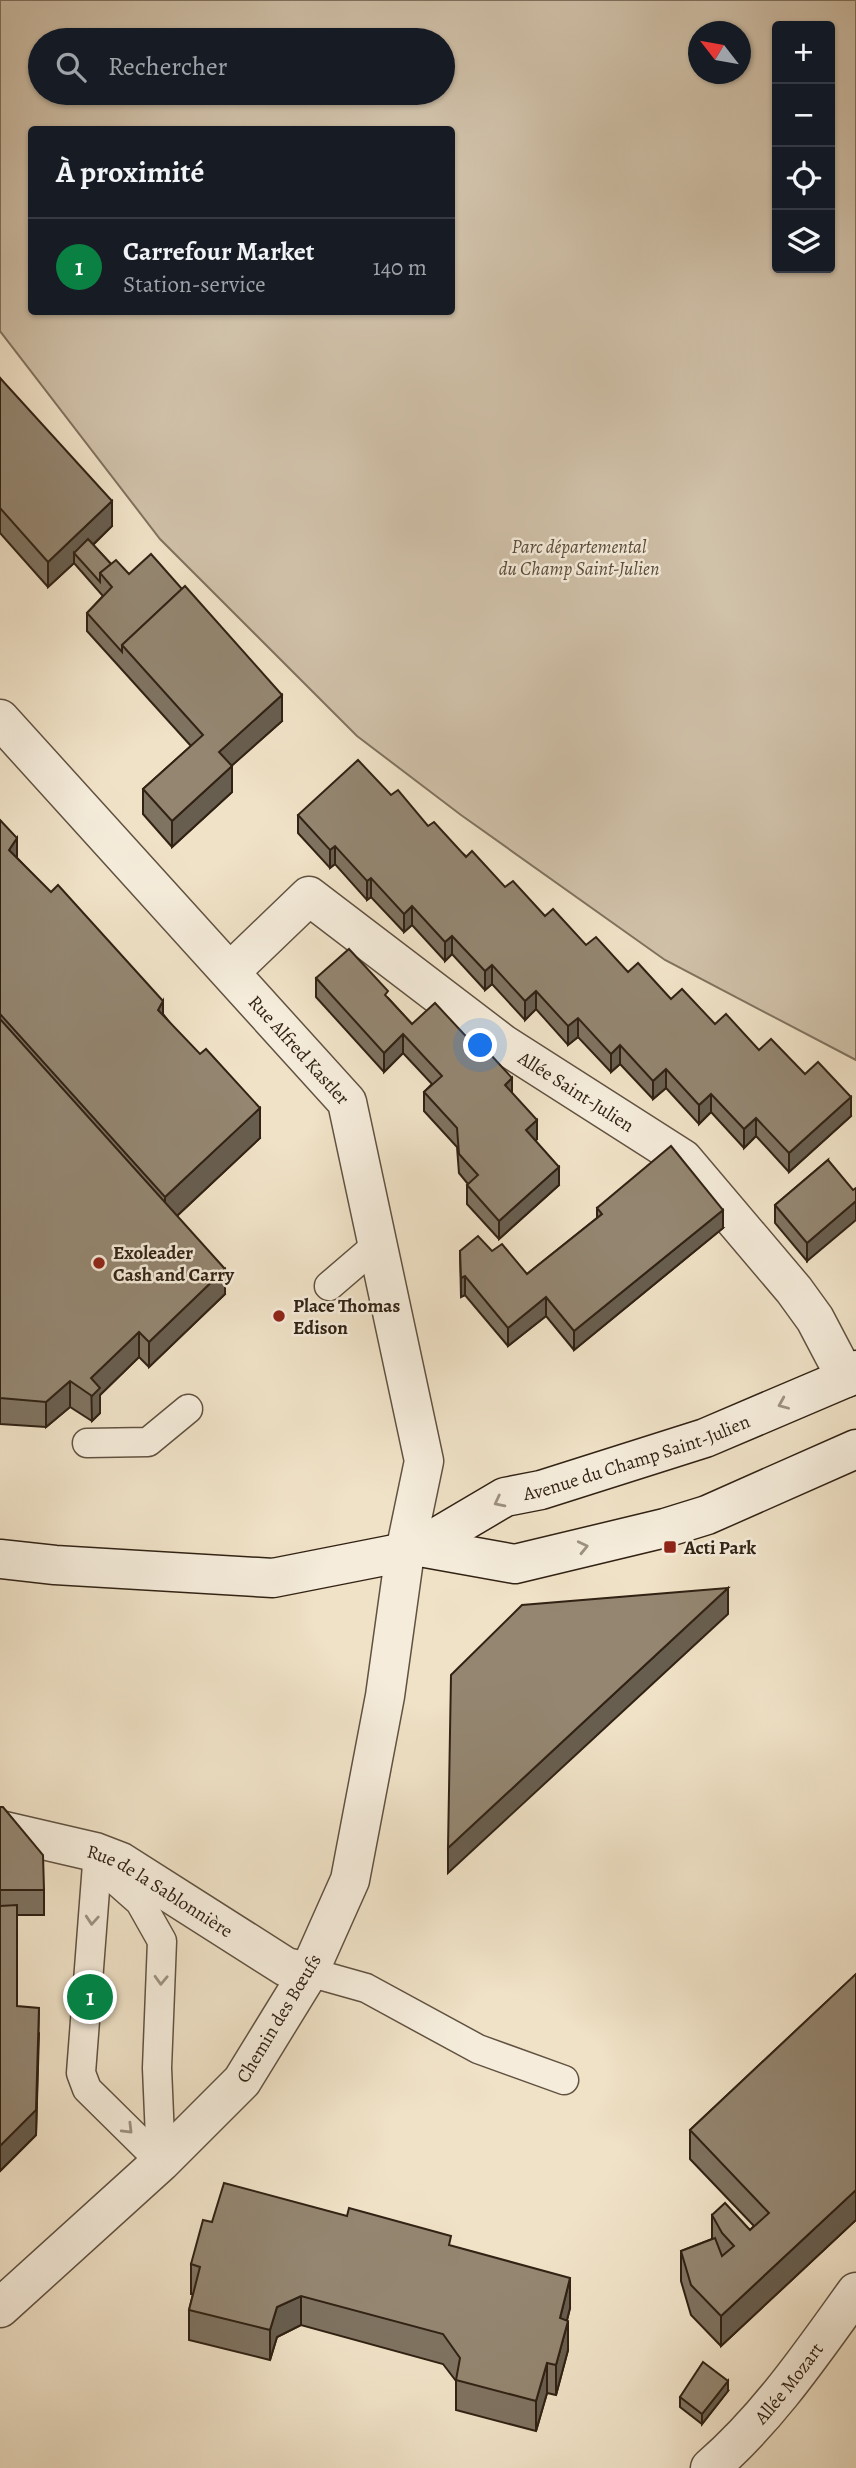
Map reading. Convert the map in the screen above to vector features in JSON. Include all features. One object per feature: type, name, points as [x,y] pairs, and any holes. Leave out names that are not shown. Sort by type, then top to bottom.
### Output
[{"type":"street","name":"Rue Alfred Kastler","points":[[0,719],[346,1102],[424,1461],[412,1549]]},
{"type":"street","name":"Allée Saint-Julien","points":[[230,972],[309,896],[503,1044],[683,1159],[808,1309],[851,1374]]},
{"type":"street","name":"Avenue du Champ Saint-Julien","points":[[0,1559],[55,1565],[272,1578],[412,1549],[505,1497],[541,1490],[705,1438],[851,1374]]},
{"type":"street","name":"Avenue du Champ Saint-Julien","points":[[412,1549],[515,1564],[665,1528],[707,1515],[856,1449]]},
{"type":"street","name":"Chemin des Bœufs","points":[[0,2308],[160,2162],[242,2081],[309,1972],[349,1880],[412,1549]]},
{"type":"street","name":"Rue de la Sablonnière","points":[[0,1830],[96,1858],[121,1862],[286,1967],[309,1972]]},
{"type":"street","name":"Allée Mozart","points":[[710,2468],[741,2442],[856,2292]]},
{"type":"lane","points":[[329,1286],[378,1244]]},
{"type":"lane","points":[[87,1443],[148,1443],[188,1409]]},
{"type":"lane","points":[[96,1858],[81,2073],[88,2089],[160,2162]]},
{"type":"lane","points":[[96,1858],[140,1902],[162,1941],[158,2068],[160,2162]]},
{"type":"lane","points":[[309,1972],[366,1988],[478,2049],[564,2080]]},
{"type":"green space","name":"Parc départemental du Champ Saint-Julien","points":[[0,0],[856,0],[856,1060],[665,960],[461,815],[357,736],[160,539],[0,331]]},
{"type":"building","points":[[0,378],[112,501],[48,562],[0,508]]},
{"type":"building","points":[[88,539],[111,564],[100,573],[100,582],[74,553]]},
{"type":"building","points":[[151,554],[182,589],[122,645],[122,652],[87,613],[112,587],[100,573],[116,560],[129,574]]},
{"type":"building","points":[[185,586],[282,695],[219,752],[232,766],[172,821],[143,789],[203,735],[122,645]]},
{"type":"building","points":[[358,760],[391,795],[398,790],[428,826],[434,822],[466,857],[472,851],[505,887],[513,881],[545,916],[553,909],[586,945],[596,937],[628,972],[638,963],[671,999],[682,989],[715,1024],[726,1014],[759,1050],[771,1039],[805,1074],[818,1062],[851,1097],[789,1153],[756,1118],[744,1129],[711,1094],[699,1105],[666,1069],[653,1081],[620,1045],[611,1054],[578,1018],[568,1026],[536,991],[525,1001],[492,965],[485,971],[452,936],[445,942],[412,906],[404,914],[371,878],[367,881],[335,846],[330,850],[298,815]]},
{"type":"building","points":[[0,820],[17,838],[9,850],[51,892],[58,885],[163,1001],[158,1010],[200,1054],[206,1049],[260,1108],[165,1197],[0,1014]]},
{"type":"building","points":[[349,949],[388,991],[385,995],[412,1024],[435,1003],[475,1046],[479,1042],[512,1078],[505,1085],[537,1120],[526,1130],[559,1167],[499,1221],[467,1185],[478,1175],[459,1154],[457,1128],[424,1092],[442,1076],[403,1034],[384,1053],[316,978]]},
{"type":"building","name":"Exoleader Cash and Carry","points":[[0,1019],[225,1269],[149,1342],[139,1332],[91,1378],[100,1388],[92,1396],[70,1381],[46,1402],[0,1398]]},
{"type":"building","points":[[671,1146],[723,1210],[574,1331],[546,1297],[508,1328],[465,1276],[461,1278],[460,1251],[478,1236],[492,1251],[502,1244],[527,1274],[602,1214],[597,1208]]},
{"type":"building","points":[[828,1160],[853,1190],[856,1188],[856,1201],[807,1243],[775,1205]]},
{"type":"building","points":[[728,1588],[448,1848],[451,1675],[522,1605]]},
{"type":"building","points":[[0,1807],[3,1807],[43,1855],[44,1890],[0,1890]]},
{"type":"building","points":[[17,1905],[17,2006],[39,2008],[36,2110],[0,2146],[0,1906]]},
{"type":"building","points":[[856,1974],[856,2190],[721,2316],[691,2285],[681,2251],[715,2238],[722,2256],[734,2246],[722,2233],[712,2215],[725,2203],[750,2230],[769,2213],[690,2130]]},
{"type":"building","points":[[224,2183],[347,2216],[349,2208],[451,2236],[449,2245],[570,2278],[560,2318],[568,2321],[556,2365],[547,2363],[536,2401],[456,2380],[460,2358],[443,2334],[301,2296],[277,2307],[270,2330],[189,2310],[200,2267],[191,2264],[203,2220],[212,2222]]},
{"type":"building","points":[[703,2362],[728,2381],[702,2414],[680,2397]]},
{"type":"place","name":"Exoleader Cash and Carry","points":[[99,1263]]},
{"type":"place","name":"Place Thomas Edison","points":[[279,1316]]},
{"type":"place","name":"Acti Park","points":[[670,1547]]},
{"type":"place","name":"Carrefour Market","points":[[90,1997]]}]
